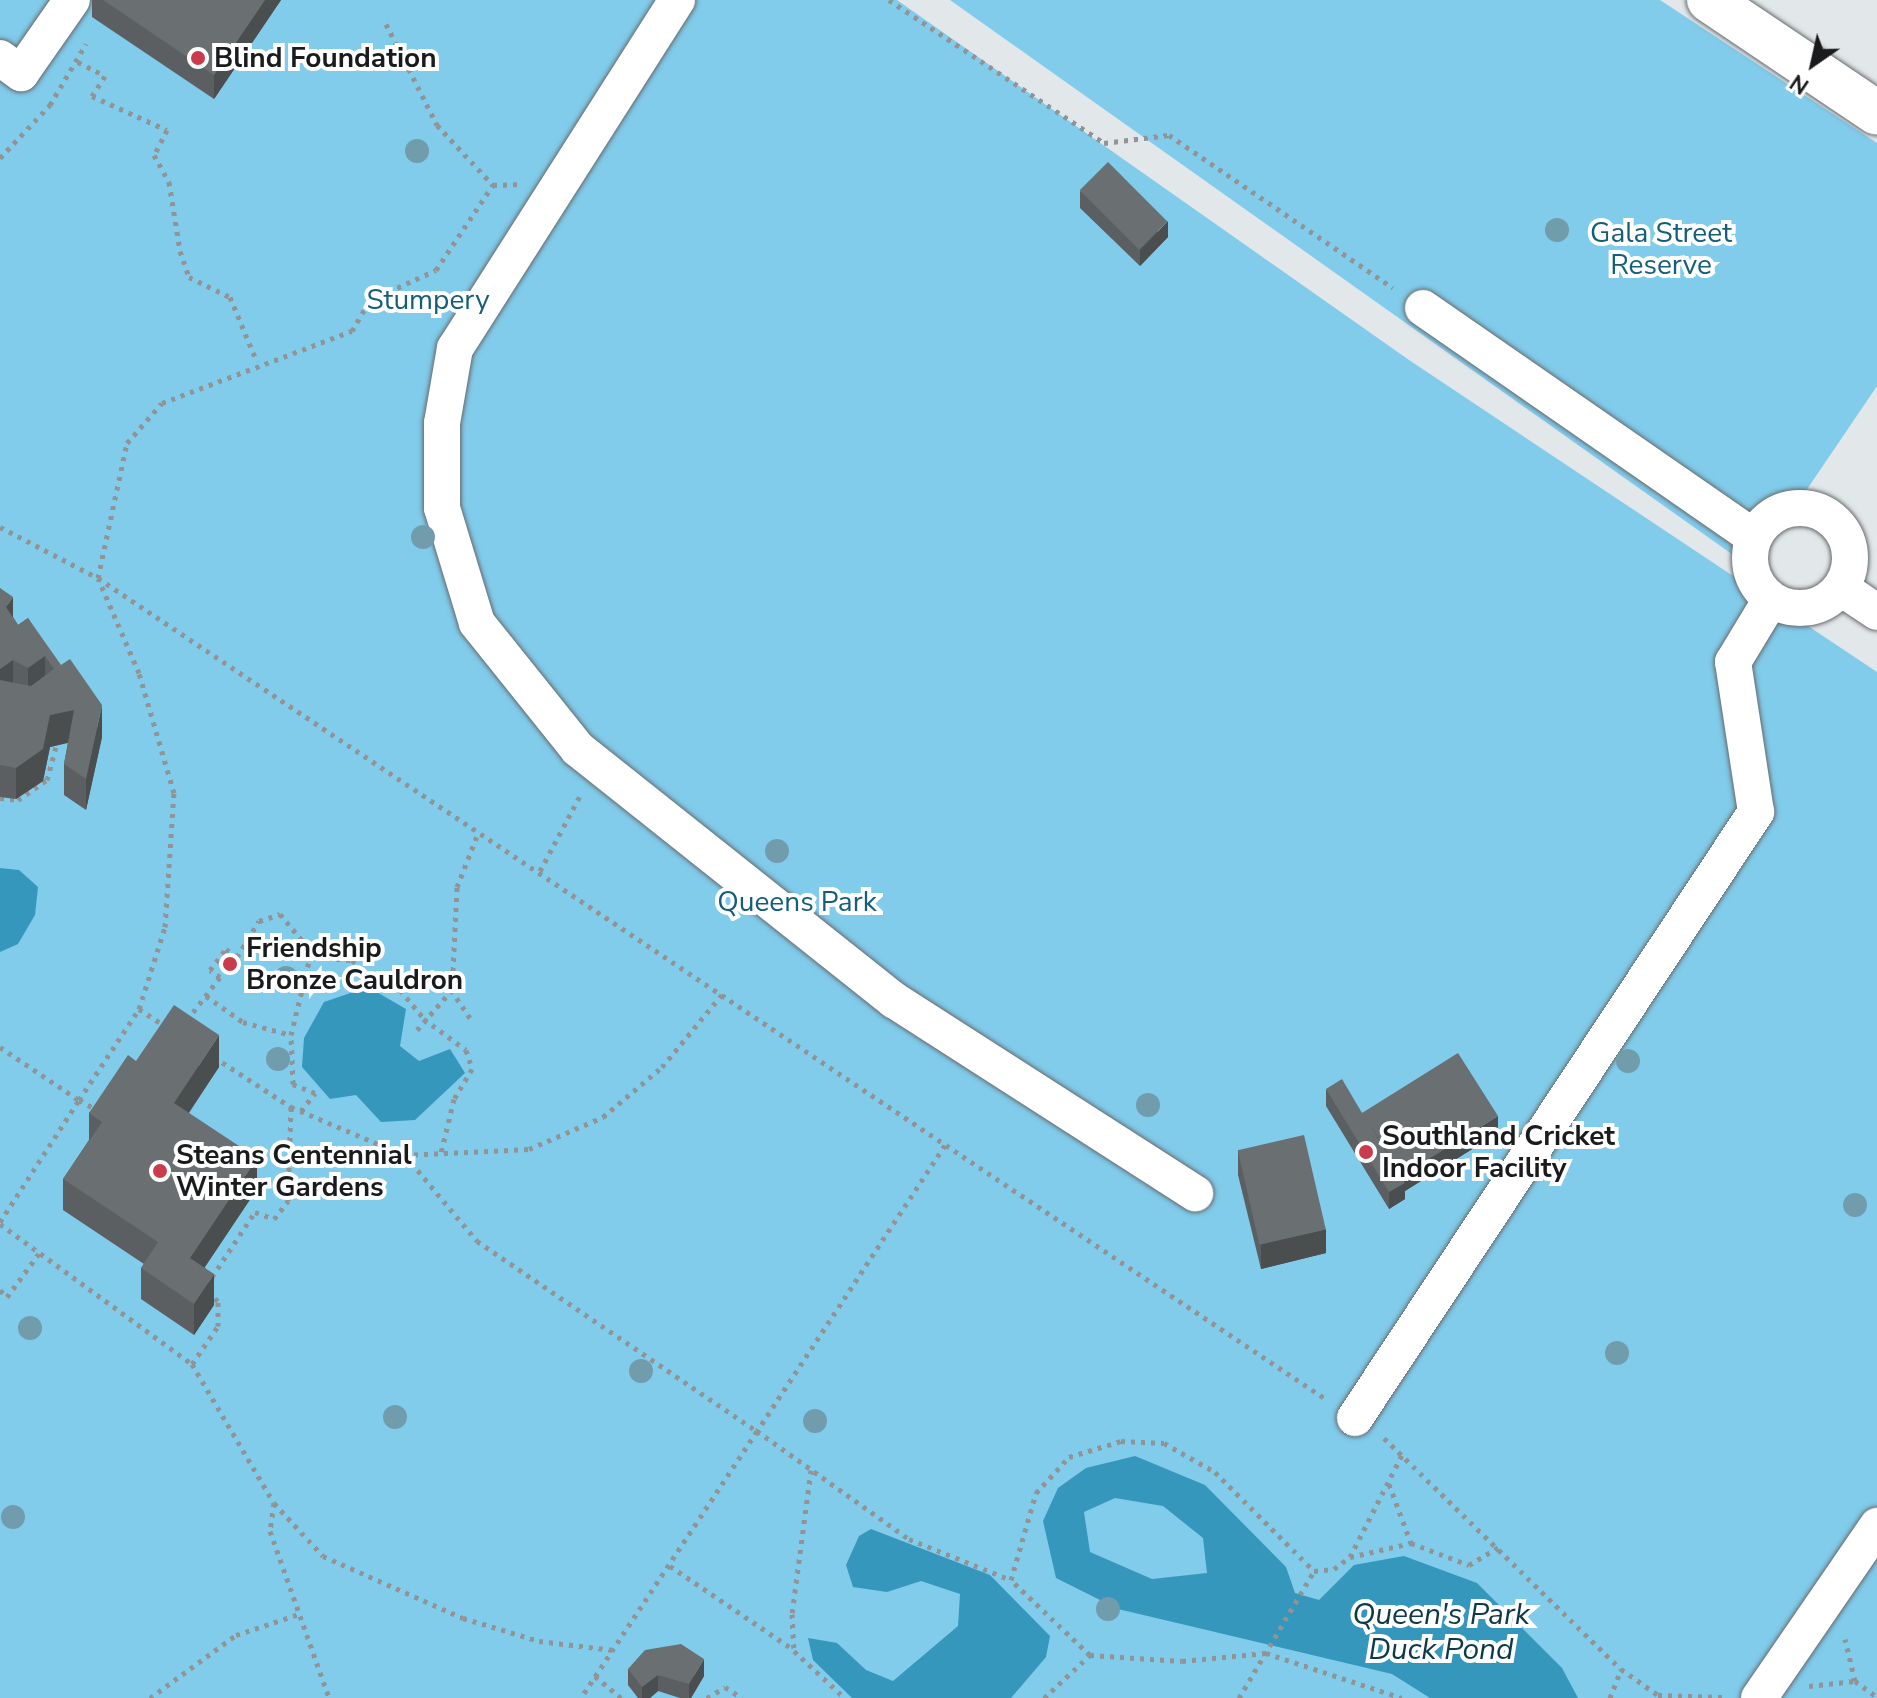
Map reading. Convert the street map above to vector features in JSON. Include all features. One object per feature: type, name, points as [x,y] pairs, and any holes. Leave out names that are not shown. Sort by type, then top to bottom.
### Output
[{"type":"main road","points":[[1709,0],[1877,113]]},
{"type":"street","points":[[0,58],[21,73],[72,0]]},
{"type":"street","points":[[677,0],[566,181],[455,348],[442,423],[442,508],[477,623],[597,764],[894,1000],[1195,1193]]},
{"type":"street","points":[[1423,308],[1754,537]]},
{"type":"street","points":[[1794,506],[1822,510],[1862,531],[1841,588],[1822,605],[1794,609],[1770,601],[1750,562],[1754,537],[1794,506]]},
{"type":"street","points":[[1841,588],[1877,612]]},
{"type":"street","points":[[1355,1418],[1756,812],[1733,662],[1770,601]]},
{"type":"street","points":[[1759,1698],[1877,1526]]},
{"type":"path","points":[[889,0],[1104,143],[1169,135],[1423,308]]},
{"type":"path","points":[[386,24],[437,125],[493,185]]},
{"type":"path","points":[[78,62],[105,76],[92,96],[167,130],[154,155],[169,182],[189,277],[230,297],[257,362]]},
{"type":"path","points":[[493,185],[566,181]]},
{"type":"path","points":[[493,185],[436,270],[370,300],[352,331],[257,362],[162,403],[127,443],[98,578],[139,673],[174,793],[165,927],[139,1009],[0,1223],[192,1364],[274,1503],[323,1556],[395,1593],[539,1641],[613,1650]]},
{"type":"path","points":[[0,527],[98,578],[724,992],[945,1145],[1404,1451],[1502,1545],[1621,1669],[1658,1695],[1736,1698]]},
{"type":"path","points":[[0,798],[18,800],[47,780],[56,746]]},
{"type":"path","points":[[540,871],[597,764]]},
{"type":"path","points":[[470,1018],[452,991],[457,887],[479,831]]},
{"type":"path","points":[[139,1009],[176,1033],[220,977],[210,970],[226,949],[237,957],[270,914],[290,923],[311,953],[352,960],[380,985],[400,990],[424,1019],[457,1039],[472,1069],[454,1099],[441,1153]]},
{"type":"path","points":[[301,1111],[315,1093],[293,1084],[291,1035],[311,953]]},
{"type":"path","points":[[417,1030],[452,991]]},
{"type":"path","points":[[202,1049],[291,1107],[404,1155],[529,1149],[603,1117],[662,1067],[724,992]]},
{"type":"path","points":[[206,996],[243,1022],[291,1035]]},
{"type":"path","points":[[0,1047],[79,1100],[109,1116]]},
{"type":"path","points":[[192,1364],[218,1326],[218,1301],[203,1290],[255,1212],[274,1219],[288,1201],[291,1107]]},
{"type":"path","points":[[581,1698],[945,1145]]},
{"type":"path","points":[[404,1155],[477,1241],[757,1431],[909,1539],[1011,1580],[1090,1655],[1182,1661],[1266,1653],[1402,1698]]},
{"type":"path","points":[[0,1290],[7,1297],[40,1252]]},
{"type":"path","points":[[1011,1580],[1036,1493],[1069,1457],[1121,1441],[1164,1443],[1215,1472],[1314,1571]]},
{"type":"path","points":[[1350,1557],[1404,1451]]},
{"type":"path","points":[[794,1651],[792,1614],[811,1469]]},
{"type":"path","points":[[1389,1483],[1411,1543]]},
{"type":"path","points":[[274,1503],[270,1531],[329,1698]]},
{"type":"path","points":[[1314,1571],[1334,1569],[1350,1557],[1411,1543],[1469,1565],[1502,1545]]},
{"type":"path","points":[[669,1566],[794,1651],[845,1698]]},
{"type":"path","points":[[1239,1698],[1314,1571]]},
{"type":"path","points":[[150,1698],[236,1635],[299,1614]]},
{"type":"path","points":[[1044,1698],[1090,1655]]},
{"type":"path","points":[[1610,1698],[1621,1669]]},
{"type":"path","points":[[595,1676],[621,1698]]},
{"type":"path","points":[[1855,1681],[1877,1697]]},
{"type":"path","points":[[707,1698],[725,1687],[742,1698]]},
{"type":"green space","name":"Queens Park","points":[[0,0],[897,0],[1409,360],[1877,672],[1877,1698],[0,1698]]},
{"type":"green space","name":"Gala Street Reserve","points":[[950,0],[1660,0],[1877,143],[1877,386],[1753,569]]},
{"type":"water","points":[[0,868],[19,870],[38,887],[35,915],[18,944],[0,952]]},
{"type":"water","points":[[368,987],[406,1009],[400,1046],[419,1061],[450,1049],[465,1073],[415,1120],[381,1122],[356,1095],[330,1099],[302,1067],[304,1038],[324,1002]]},
{"type":"water","name":"Queen's Park Duck Pond","points":[[1135,1456],[1205,1485],[1286,1567],[1295,1593],[1319,1600],[1354,1565],[1404,1556],[1477,1583],[1562,1668],[1578,1698],[1430,1698],[1392,1674],[1118,1609],[1056,1578],[1043,1521],[1058,1488],[1086,1468]],"holes":[[[1115,1498],[1163,1506],[1203,1538],[1207,1573],[1152,1579],[1090,1552],[1084,1512]]]},
{"type":"water","points":[[871,1529],[990,1575],[1050,1636],[1046,1657],[1011,1698],[852,1698],[813,1660],[808,1638],[837,1643],[866,1670],[893,1681],[958,1626],[960,1594],[921,1581],[887,1592],[853,1587],[846,1565],[859,1536]]},
{"type":"building","points":[[103,0],[265,0],[214,75]]},
{"type":"building","points":[[1108,162],[1167,221],[1139,250],[1080,190]]},
{"type":"building","points":[[0,588],[13,597],[6,607],[18,625],[28,618],[61,665],[70,659],[102,705],[86,779],[64,764],[74,710],[50,715],[43,749],[16,768],[0,765],[0,680],[31,686],[54,669],[45,656],[28,668],[13,660],[0,669]]},
{"type":"building","name":"Steans Centennial Winter Gardens","points":[[174,1005],[219,1035],[174,1103],[257,1158],[190,1258],[214,1274],[194,1304],[141,1268],[158,1242],[63,1179],[102,1122],[89,1113],[128,1055],[136,1061]]},
{"type":"building","points":[[1458,1053],[1498,1116],[1403,1175],[1368,1122],[1405,1183],[1389,1192],[1326,1089],[1342,1079],[1362,1113]]},
{"type":"building","points":[[1304,1135],[1326,1230],[1260,1245],[1238,1150]]},
{"type":"building","points":[[681,1644],[704,1659],[689,1684],[658,1675],[642,1687],[628,1669],[645,1650]]},
{"type":"place","name":"Blind Foundation","points":[[198,58]]},
{"type":"place","name":"Friendship Bronze Cauldron","points":[[230,964]]},
{"type":"place","name":"Southland Cricket Indoor Facility","points":[[1366,1152]]},
{"type":"place","name":"Steans Centennial Winter Gardens","points":[[160,1171]]},
{"type":"park label","name":"Stumpery","points":[[428,300]]}]
